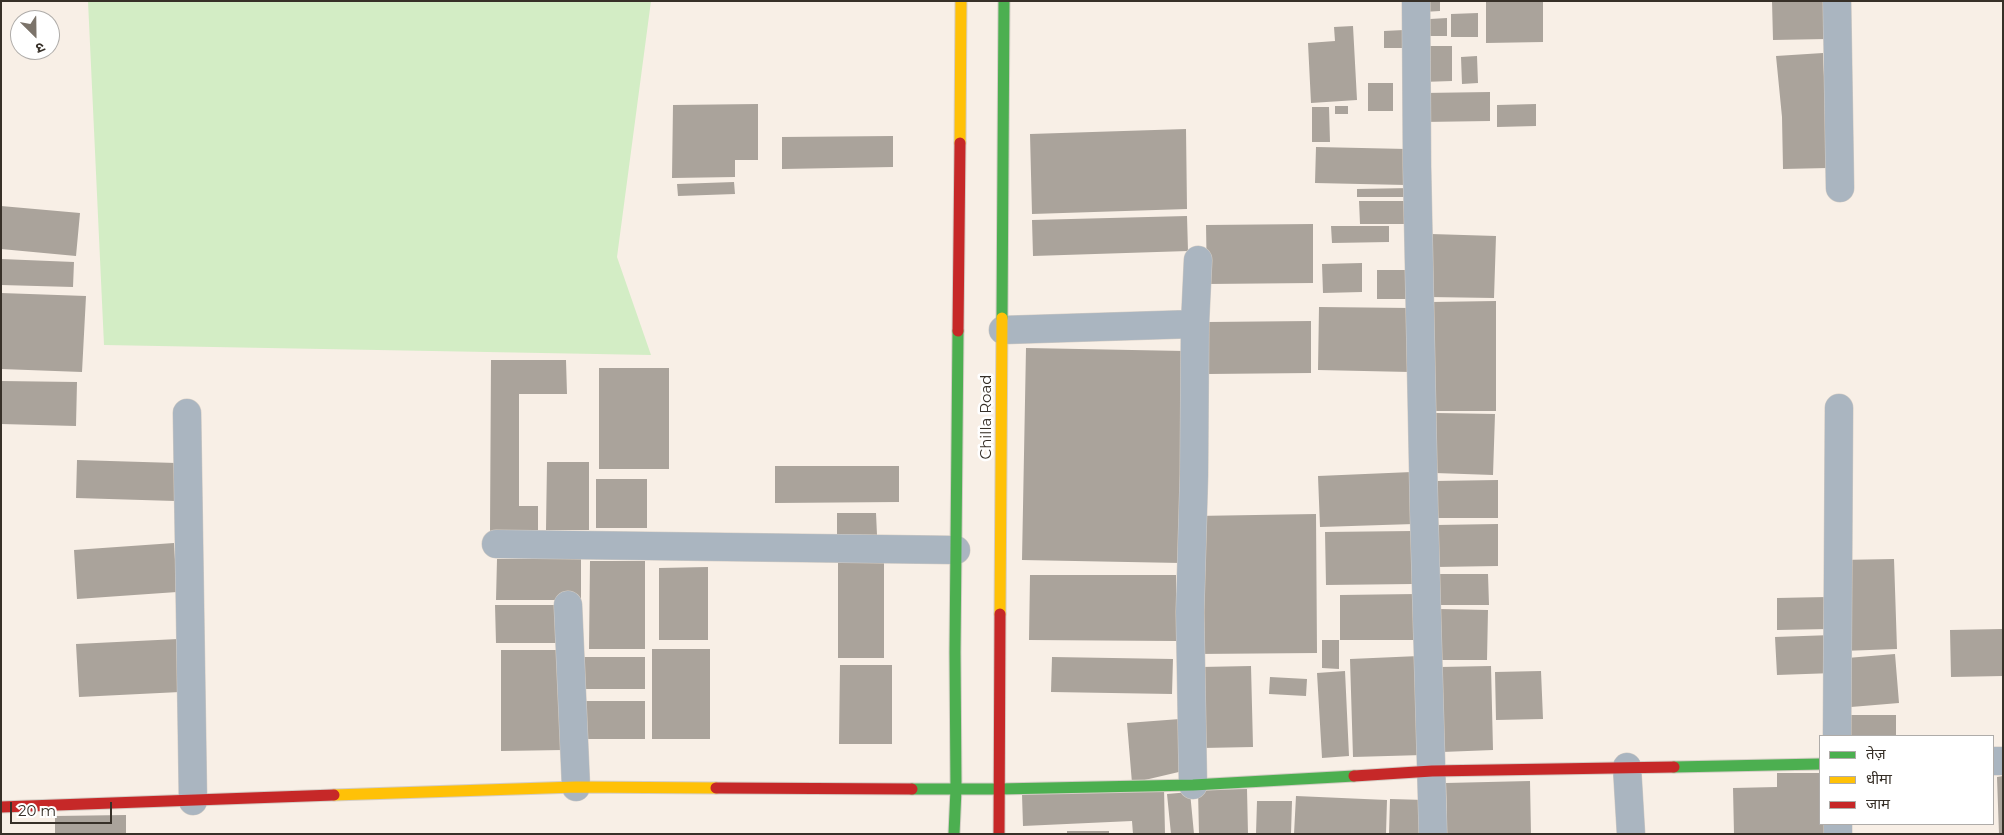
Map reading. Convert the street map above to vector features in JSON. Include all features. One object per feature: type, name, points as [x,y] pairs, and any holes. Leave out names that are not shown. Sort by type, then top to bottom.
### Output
[{"type":"street","points":[[954,834],[956,788],[956,550],[961,1]]},
{"type":"street","name":"Chilla Road","points":[[999,834],[1004,1]]},
{"type":"street","points":[[1416,1],[1424,502],[1433,834]]},
{"type":"street","points":[[1837,1],[1840,188]]},
{"type":"street","points":[[1193,785],[1190,612],[1194,475],[1194,324],[1198,260]]},
{"type":"street","points":[[1002,330],[1194,324]]},
{"type":"street","points":[[1837,735],[1839,408]]},
{"type":"street","points":[[187,413],[193,801]]},
{"type":"street","points":[[496,544],[956,550]]},
{"type":"street","points":[[568,605],[576,787]]},
{"type":"street","points":[[1,807],[576,787],[999,789],[1193,785],[1432,771],[1819,764]]},
{"type":"street","points":[[1627,768],[1631,834]]},
{"type":"green space","points":[[88,1],[651,1],[617,257],[651,355],[104,345]]},
{"type":"building","points":[[1423,1],[1440,1],[1440,11],[1423,12]]},
{"type":"building","points":[[1486,1],[1543,1],[1543,42],[1486,43]]},
{"type":"building","points":[[1772,1],[1826,1],[1827,39],[1773,40]]},
{"type":"building","points":[[1478,13],[1478,37],[1451,37],[1451,14]]},
{"type":"building","points":[[1447,18],[1447,36],[1430,36],[1430,19]]},
{"type":"building","points":[[1353,26],[1357,100],[1311,103],[1308,43],[1335,41],[1334,27]]},
{"type":"building","points":[[1404,30],[1404,48],[1384,48],[1384,31]]},
{"type":"building","points":[[1421,46],[1452,46],[1452,81],[1422,82]]},
{"type":"building","points":[[1823,53],[1828,168],[1783,169],[1782,117],[1776,56]]},
{"type":"building","points":[[1477,56],[1478,83],[1462,84],[1461,57]]},
{"type":"building","points":[[1368,83],[1393,83],[1393,111],[1368,111]]},
{"type":"building","points":[[1490,92],[1490,121],[1423,122],[1423,93]]},
{"type":"building","points":[[758,104],[758,160],[735,160],[735,177],[672,178],[673,105]]},
{"type":"building","points":[[1536,104],[1536,126],[1497,127],[1497,105]]},
{"type":"building","points":[[1335,106],[1348,106],[1348,114],[1335,114]]},
{"type":"building","points":[[1312,107],[1329,107],[1330,142],[1312,142]]},
{"type":"building","points":[[1186,129],[1187,209],[1032,214],[1030,134]]},
{"type":"building","points":[[893,136],[893,167],[782,169],[782,137]]},
{"type":"building","points":[[1316,147],[1407,149],[1406,185],[1315,183]]},
{"type":"building","points":[[734,182],[735,194],[678,196],[677,184]]},
{"type":"building","points":[[1410,188],[1410,197],[1357,197],[1357,189]]},
{"type":"building","points":[[1359,201],[1407,201],[1407,224],[1360,224]]},
{"type":"building","points":[[1,206],[80,213],[76,256],[1,249]]},
{"type":"building","points":[[1187,216],[1188,251],[1033,256],[1032,220]]},
{"type":"building","points":[[1313,224],[1313,283],[1207,284],[1206,225]]},
{"type":"building","points":[[1331,226],[1389,226],[1389,242],[1332,243]]},
{"type":"building","points":[[1431,234],[1496,236],[1494,298],[1429,297]]},
{"type":"building","points":[[1,259],[74,262],[73,287],[1,285]]},
{"type":"building","points":[[1362,263],[1362,292],[1323,293],[1322,264]]},
{"type":"building","points":[[1377,270],[1407,270],[1407,299],[1377,299]]},
{"type":"building","points":[[1,293],[86,296],[82,372],[1,369]]},
{"type":"building","points":[[1496,301],[1496,411],[1431,411],[1431,302]]},
{"type":"building","points":[[1319,307],[1411,308],[1410,372],[1318,370]]},
{"type":"building","points":[[1311,321],[1311,373],[1208,374],[1208,322]]},
{"type":"building","points":[[1026,348],[1185,351],[1181,563],[1022,560]]},
{"type":"building","points":[[491,360],[566,360],[567,394],[519,394],[519,506],[538,506],[538,532],[490,532]]},
{"type":"building","points":[[599,368],[669,368],[669,469],[599,469]]},
{"type":"building","points":[[1,381],[77,382],[76,426],[1,424]]},
{"type":"building","points":[[1436,413],[1495,414],[1493,475],[1435,473]]},
{"type":"building","points":[[77,460],[176,463],[175,501],[76,498]]},
{"type":"building","points":[[547,462],[589,462],[589,530],[546,530]]},
{"type":"building","points":[[775,466],[899,466],[899,502],[775,503]]},
{"type":"building","points":[[1412,472],[1414,524],[1320,527],[1318,476]]},
{"type":"building","points":[[596,479],[647,479],[647,528],[596,528]]},
{"type":"building","points":[[1498,480],[1498,518],[1434,518],[1434,481]]},
{"type":"building","points":[[837,513],[876,513],[877,535],[837,536]]},
{"type":"building","points":[[1316,514],[1317,653],[1196,654],[1195,516]]},
{"type":"building","points":[[1498,524],[1498,566],[1436,567],[1436,525]]},
{"type":"building","points":[[1412,531],[1413,584],[1326,585],[1325,532]]},
{"type":"building","points":[[174,543],[177,592],[77,599],[74,550]]},
{"type":"building","points":[[497,559],[581,559],[581,600],[496,600]]},
{"type":"building","points":[[1894,559],[1897,649],[1842,651],[1840,560]]},
{"type":"building","points":[[590,561],[645,561],[645,649],[589,649]]},
{"type":"building","points":[[838,563],[884,563],[884,658],[838,658]]},
{"type":"building","points":[[708,567],[708,640],[659,640],[659,568]]},
{"type":"building","points":[[1437,574],[1488,574],[1489,605],[1437,605]]},
{"type":"building","points":[[1030,575],[1176,575],[1176,641],[1029,640]]},
{"type":"building","points":[[1416,594],[1416,640],[1340,640],[1340,595]]},
{"type":"building","points":[[1828,597],[1828,629],[1777,630],[1777,598]]},
{"type":"building","points":[[495,605],[561,605],[561,643],[496,643]]},
{"type":"building","points":[[1439,609],[1488,610],[1487,660],[1438,660]]},
{"type":"building","points":[[2003,629],[2003,676],[1951,677],[1950,630]]},
{"type":"building","points":[[1832,635],[1834,673],[1777,675],[1775,637]]},
{"type":"building","points":[[178,639],[180,692],[79,697],[76,644]]},
{"type":"building","points":[[1322,640],[1339,640],[1339,669],[1322,668]]},
{"type":"building","points":[[652,649],[710,649],[710,739],[652,739]]},
{"type":"building","points":[[501,650],[563,650],[563,750],[501,751]]},
{"type":"building","points":[[1895,654],[1899,703],[1851,707],[1847,658]]},
{"type":"building","points":[[1419,656],[1423,755],[1353,757],[1350,659]]},
{"type":"building","points":[[584,657],[645,657],[645,689],[583,689]]},
{"type":"building","points":[[1052,657],[1173,659],[1172,694],[1051,692]]},
{"type":"building","points":[[840,665],[892,665],[892,744],[839,744]]},
{"type":"building","points":[[1251,666],[1253,747],[1202,748],[1201,667]]},
{"type":"building","points":[[1491,666],[1493,750],[1442,752],[1440,667]]},
{"type":"building","points":[[1345,671],[1349,756],[1322,758],[1317,673]]},
{"type":"building","points":[[1541,671],[1543,719],[1496,720],[1495,672]]},
{"type":"building","points":[[1270,677],[1307,679],[1306,696],[1269,694]]},
{"type":"building","points":[[583,701],[645,701],[645,739],[583,739]]},
{"type":"building","points":[[1851,715],[1896,715],[1896,735],[1851,735]]},
{"type":"building","points":[[1180,719],[1183,771],[1132,783],[1127,723]]},
{"type":"building","points":[[1777,773],[1819,773],[1819,825],[1829,825],[1830,834],[1734,834],[1733,788],[1777,787]]},
{"type":"building","points":[[2003,776],[2003,834],[1999,834],[1997,777]]},
{"type":"building","points":[[1530,781],[1531,834],[1447,834],[1446,783]]},
{"type":"building","points":[[1164,788],[1165,834],[1133,834],[1132,821],[1023,826],[1022,794]]},
{"type":"building","points":[[1247,789],[1248,834],[1199,834],[1198,790]]},
{"type":"building","points":[[1190,792],[1194,834],[1171,834],[1167,794]]},
{"type":"building","points":[[1296,796],[1387,800],[1386,834],[1294,834]]},
{"type":"building","points":[[1390,799],[1425,800],[1424,834],[1389,834]]},
{"type":"building","points":[[1257,801],[1292,801],[1291,834],[1256,834]]},
{"type":"building","points":[[126,815],[126,834],[55,834],[55,816]]},
{"type":"building","points":[[1067,831],[1109,831],[1109,834],[1067,834]]},
{"type":"traffic: fast","points":[[1002,318],[1004,1]]},
{"type":"traffic: fast","points":[[954,834],[956,789],[955,652],[958,331]]},
{"type":"traffic: fast","points":[[1674,767],[1819,764]]},
{"type":"traffic: fast","points":[[912,789],[1193,785],[1354,776]]},
{"type":"traffic: slow","points":[[960,143],[961,1]]},
{"type":"traffic: slow","points":[[1000,614],[1002,318]]},
{"type":"traffic: slow","points":[[334,795],[576,787],[716,788]]},
{"type":"traffic: jam","points":[[958,331],[960,143]]},
{"type":"traffic: jam","points":[[999,834],[1000,614]]},
{"type":"traffic: jam","points":[[1354,776],[1432,771],[1674,767]]},
{"type":"traffic: jam","points":[[716,788],[912,789]]},
{"type":"traffic: jam","points":[[1,807],[334,795]]}]
